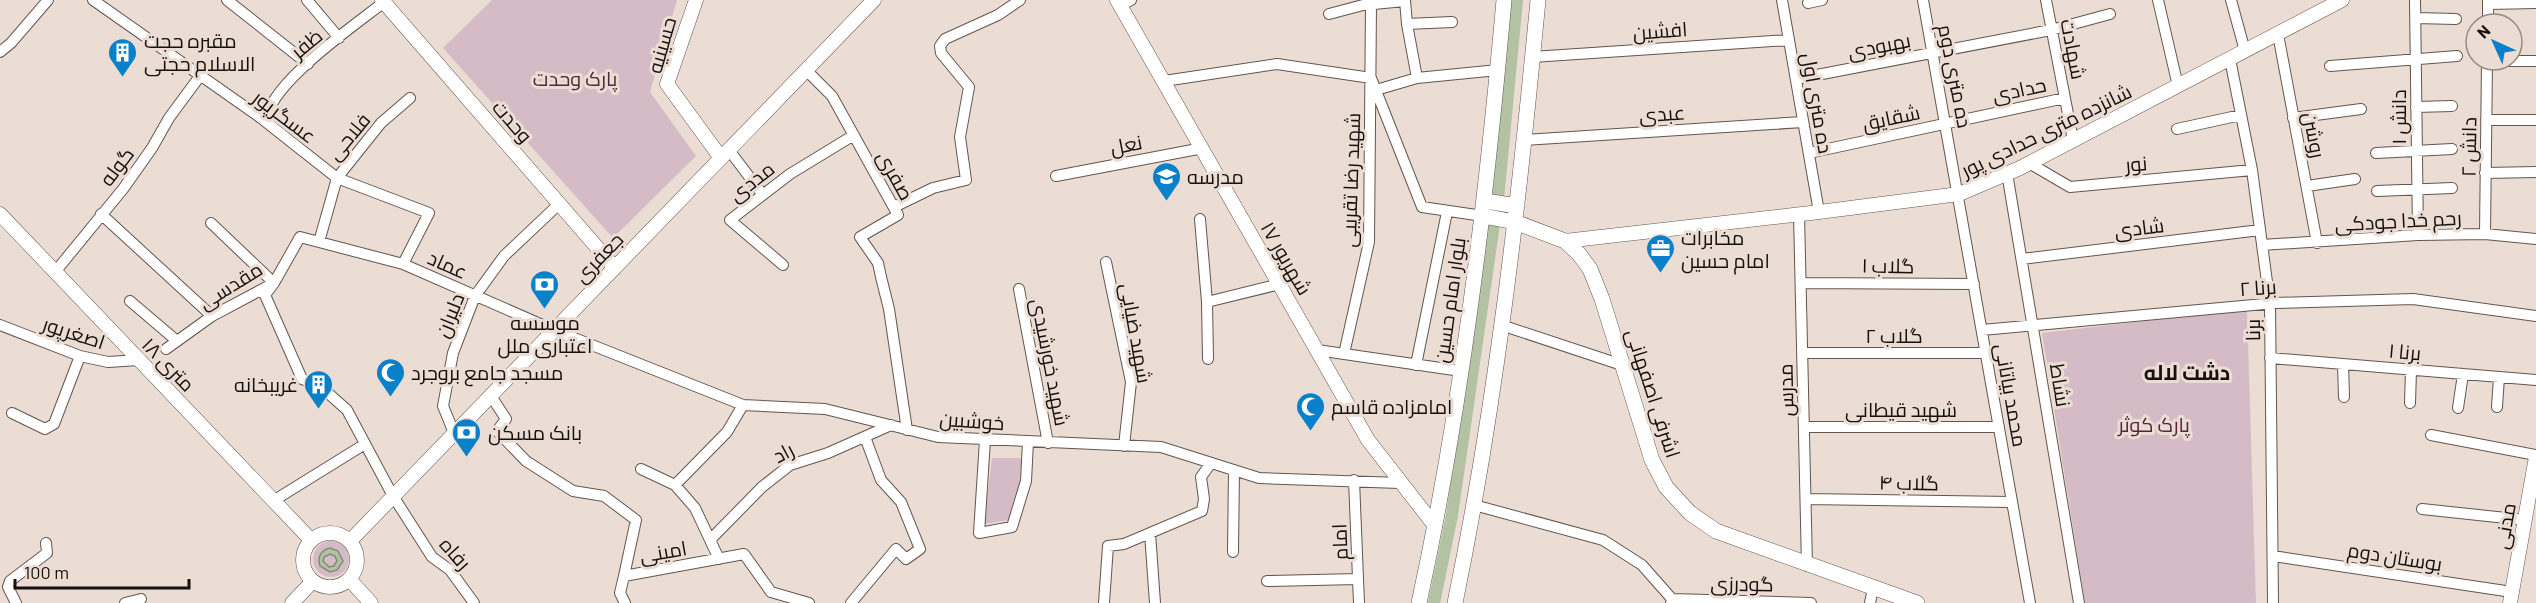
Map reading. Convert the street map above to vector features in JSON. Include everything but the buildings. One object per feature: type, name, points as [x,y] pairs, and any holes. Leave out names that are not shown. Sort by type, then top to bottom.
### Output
[{"type":"main road","name":"بلوار امام حسین","points":[[1419,603],[1435,526],[1461,371],[1484,208],[1504,0]]},
{"type":"main road","points":[[1455,603],[1474,505],[1501,325],[1516,214],[1538,0]]},
{"type":"main road","name":"اشرفی اصفهانی","points":[[1484,208],[1516,214],[1565,241],[1590,269],[1602,298],[1652,460],[1666,487],[1690,513],[1716,531],[1807,566],[1871,595],[1917,603]]},
{"type":"street","points":[[0,52],[48,0]]},
{"type":"street","name":"عسگرپور","points":[[93,0],[266,122],[337,178]]},
{"type":"street","points":[[228,0],[308,64]]},
{"type":"street","points":[[307,0],[339,38]]},
{"type":"street","name":"حسینیه","points":[[696,0],[667,84],[725,154]]},
{"type":"street","name":"جعفری","points":[[350,541],[874,0]]},
{"type":"street","points":[[894,207],[933,188],[966,180],[960,137],[969,87],[941,53],[940,46],[945,39],[998,15],[1020,0]]},
{"type":"street","points":[[1329,14],[1342,5],[1406,0],[1407,24],[1417,78]]},
{"type":"street","name":"ده متری اول","points":[[1782,0],[1819,212]]},
{"type":"street","points":[[1808,3],[1822,0]]},
{"type":"street","name":"ده متری دوم","points":[[1923,0],[1959,194]]},
{"type":"street","name":"شهادت","points":[[2046,0],[2073,140]]},
{"type":"street","points":[[2158,0],[2178,86]]},
{"type":"street","points":[[2231,0],[2245,51]]},
{"type":"street","name":"شانزده متری حدادی پور","points":[[1565,241],[1959,194],[2029,163],[2342,0]]},
{"type":"street","name":"دانش ۱","points":[[2415,0],[2418,235]]},
{"type":"street","name":"ظفر","points":[[266,122],[271,103],[287,82],[383,1]]},
{"type":"street","name":"وحدت","points":[[383,1],[615,268]]},
{"type":"street","name":"۱۷ شهریور","points":[[1122,2],[1164,81],[1368,440],[1435,526]]},
{"type":"street","points":[[2488,2],[2536,3]]},
{"type":"street","name":"شهید رضا تقریبی","points":[[1344,354],[1369,242],[1371,4]]},
{"type":"street","name":"بهبودی","points":[[1796,79],[2051,30],[2110,14]]},
{"type":"street","points":[[2416,18],[2456,19]]},
{"type":"street","points":[[1407,24],[1452,22]]},
{"type":"street","name":"روشن","points":[[2278,34],[2318,243]]},
{"type":"street","name":"افشین","points":[[1532,57],[1789,40]]},
{"type":"street","points":[[2330,66],[2457,56]]},
{"type":"street","name":"برنا","points":[[2229,59],[2252,170],[2270,304],[2273,603]]},
{"type":"street","points":[[1164,81],[1277,64],[1371,78],[1422,207],[1447,212],[1484,208]]},
{"type":"street","name":"صفری","points":[[806,70],[832,96],[898,215],[860,237],[878,263],[882,277],[907,430]]},
{"type":"street","points":[[1376,90],[1417,78],[1498,70]]},
{"type":"street","name":"دانش ۲","points":[[2485,234],[2487,72]]},
{"type":"street","name":"گوله","points":[[55,272],[123,189],[152,148],[169,118],[200,76]]},
{"type":"street","name":"فلاحی","points":[[319,242],[337,178],[381,123],[410,98]]},
{"type":"street","name":"حدادی","points":[[1946,124],[2065,98]]},
{"type":"street","points":[[2416,107],[2452,106]]},
{"type":"street","points":[[2294,118],[2361,109]]},
{"type":"street","points":[[2177,129],[2241,115]]},
{"type":"street","points":[[2486,120],[2536,120]]},
{"type":"street","name":"عبدی","points":[[1524,140],[1803,122]]},
{"type":"street","name":"شقایق","points":[[1809,153],[1946,124]]},
{"type":"street","name":"مددی","points":[[783,265],[730,220],[790,174],[854,135]]},
{"type":"street","name":"نعل","points":[[1056,176],[1203,148]]},
{"type":"street","points":[[2376,153],[2452,149]]},
{"type":"street","points":[[725,154],[762,195]]},
{"type":"street","name":"نور","points":[[2029,163],[2070,187],[2252,170]]},
{"type":"street","points":[[2485,172],[2536,172]]},
{"type":"street","name":"نشاط","points":[[2007,173],[2079,603]]},
{"type":"street","name":"عماد","points":[[337,178],[429,213],[403,264],[554,330]]},
{"type":"street","points":[[2307,186],[2355,179]]},
{"type":"street","points":[[2377,191],[2452,188]]},
{"type":"street","name":"محمد بیاتانی","points":[[1959,194],[2030,603]]},
{"type":"street","name":"دلیران","points":[[454,433],[443,406],[453,353],[475,296],[504,256],[560,204]]},
{"type":"street","points":[[1416,365],[1447,212]]},
{"type":"street","name":"۱۸ متری","points":[[0,214],[312,540]]},
{"type":"street","points":[[101,214],[212,316]]},
{"type":"street","name":"مدرس","points":[[1799,214],[1807,566]]},
{"type":"street","points":[[1200,219],[1207,302],[1208,359]]},
{"type":"street","points":[[211,223],[274,283]]},
{"type":"street","name":"شادی","points":[[2022,259],[2260,230]]},
{"type":"street","name":"رحم خدا جودکی","points":[[2262,245],[2418,235],[2485,234],[2536,240]]},
{"type":"street","name":"مقدسی","points":[[166,350],[212,316],[274,283],[300,237],[403,264]]},
{"type":"street","name":"شهید ضیایی","points":[[1106,262],[1131,382],[1124,446]]},
{"type":"street","name":"رفاه","points":[[274,283],[264,295],[302,379],[319,385],[347,410],[393,496],[432,557],[450,570],[474,603]]},
{"type":"street","name":"گلاب ۱","points":[[1801,283],[1974,284]]},
{"type":"street","points":[[1207,302],[1280,284]]},
{"type":"street","name":"شهید خورشیدی","points":[[1019,289],[1048,442]]},
{"type":"street","name":"برنا ۲","points":[[1982,330],[2270,304],[2413,299],[2536,316]]},
{"type":"street","points":[[130,302],[177,341]]},
{"type":"street","name":"اصغرپور","points":[[0,325],[80,356],[108,362],[139,360]]},
{"type":"street","points":[[1501,325],[1623,365]]},
{"type":"street","name":"خوشبین","points":[[554,330],[743,405],[825,409],[938,437],[1161,447],[1259,478],[1400,483]]},
{"type":"street","points":[[1317,350],[1461,371]]},
{"type":"street","name":"گلاب ۲","points":[[1802,353],[1986,353]]},
{"type":"street","points":[[12,413],[45,429],[54,424],[80,356]]},
{"type":"street","name":"برنا ۱","points":[[2270,358],[2536,380]]},
{"type":"street","points":[[2343,364],[2344,397]]},
{"type":"street","points":[[2410,403],[2411,370]]},
{"type":"street","points":[[2458,408],[2463,374]]},
{"type":"street","points":[[2497,407],[2499,377]]},
{"type":"street","name":"امینی","points":[[491,396],[506,419],[497,430],[526,461],[573,491],[604,496],[636,520],[624,576],[744,554],[771,592],[809,603]]},
{"type":"street","points":[[675,485],[727,432],[743,405]]},
{"type":"street","name":"راد","points":[[710,540],[762,487],[790,465],[828,453],[891,425]]},
{"type":"street","name":"شهید قیطانی","points":[[1804,427],[1999,428]]},
{"type":"street","points":[[2431,435],[2536,456]]},
{"type":"street","points":[[851,603],[896,549],[906,560],[920,549],[901,501],[881,480],[865,437]]},
{"type":"street","points":[[985,440],[979,533],[1012,527],[1026,481],[1028,442]]},
{"type":"street","points":[[273,501],[365,444]]},
{"type":"street","name":"مدنی","points":[[2511,598],[2536,456]]},
{"type":"street","points":[[1104,603],[1108,546],[1124,544],[1202,511],[1204,499],[1201,477],[1211,463]]},
{"type":"street","points":[[641,469],[675,485],[695,508],[719,559]]},
{"type":"street","points":[[1233,552],[1234,470]]},
{"type":"street","name":"امام","points":[[1354,480],[1359,603]]},
{"type":"street","name":"گلاب ۴","points":[[1806,499],[2011,502]]},
{"type":"street","points":[[1474,505],[1603,540],[1642,565],[1671,601]]},
{"type":"street","points":[[2422,509],[2525,520]]},
{"type":"street","points":[[327,533],[335,533],[350,541],[355,548],[357,564],[349,579],[336,586],[313,581],[303,561],[304,553],[312,540],[327,533]]},
{"type":"street","points":[[1150,533],[1155,603]]},
{"type":"street","points":[[16,603],[8,587],[10,581],[47,553],[46,543]]},
{"type":"street","name":"بوستان دوم","points":[[2273,556],[2511,598]]},
{"type":"street","points":[[624,576],[620,593],[625,603]]},
{"type":"street","points":[[349,579],[371,603]]},
{"type":"street","points":[[1267,581],[1358,579]]},
{"type":"street","points":[[292,603],[313,581]]},
{"type":"street","points":[[125,603],[141,598]]},
{"type":"street","name":"گودرزی","points":[[1671,601],[1811,603]]},
{"type":"green space","name":"پارک وحدت","points":[[492,0],[677,0],[650,92],[696,156],[613,238],[443,48]]},
{"type":"green space","name":"پارک کوثر","points":[[2247,309],[2256,603],[2085,603],[2042,333]]},
{"type":"green space","points":[[992,458],[1022,458],[1019,488],[1010,520],[984,524]]},
{"type":"green space","points":[[331,541],[344,546],[349,559],[344,572],[331,577],[318,572],[313,559],[318,546]]},
{"type":"shaded area","points":[[327,549],[338,551],[343,561],[337,570],[330,572],[320,566],[319,557]],"holes":[[[330,554],[335,556],[337,561],[334,566],[329,567],[323,561],[324,557]]]},
{"type":"waterway","points":[[1498,199],[1517,0]]},
{"type":"waterway","points":[[1434,603],[1452,515],[1494,224]]},
{"type":"place","name":"مقبره حجت الاسلام حجتی","points":[[123,78]]},
{"type":"place","name":"مدرسه","points":[[1166,202]]},
{"type":"place","name":"مخابرات امام حسین","points":[[1660,274]]},
{"type":"place","name":"موسسه اعتباری ملل","points":[[545,310]]},
{"type":"place","name":"مسجد جامع بروجرد","points":[[390,398]]},
{"type":"place","name":"غریبخانه","points":[[319,410]]},
{"type":"place","name":"امامزاده قاسم","points":[[1310,432]]},
{"type":"place","name":"بانک مسکن","points":[[467,458]]},
{"type":"district","name":"دشت لاله","points":[[2187,371]]}]
